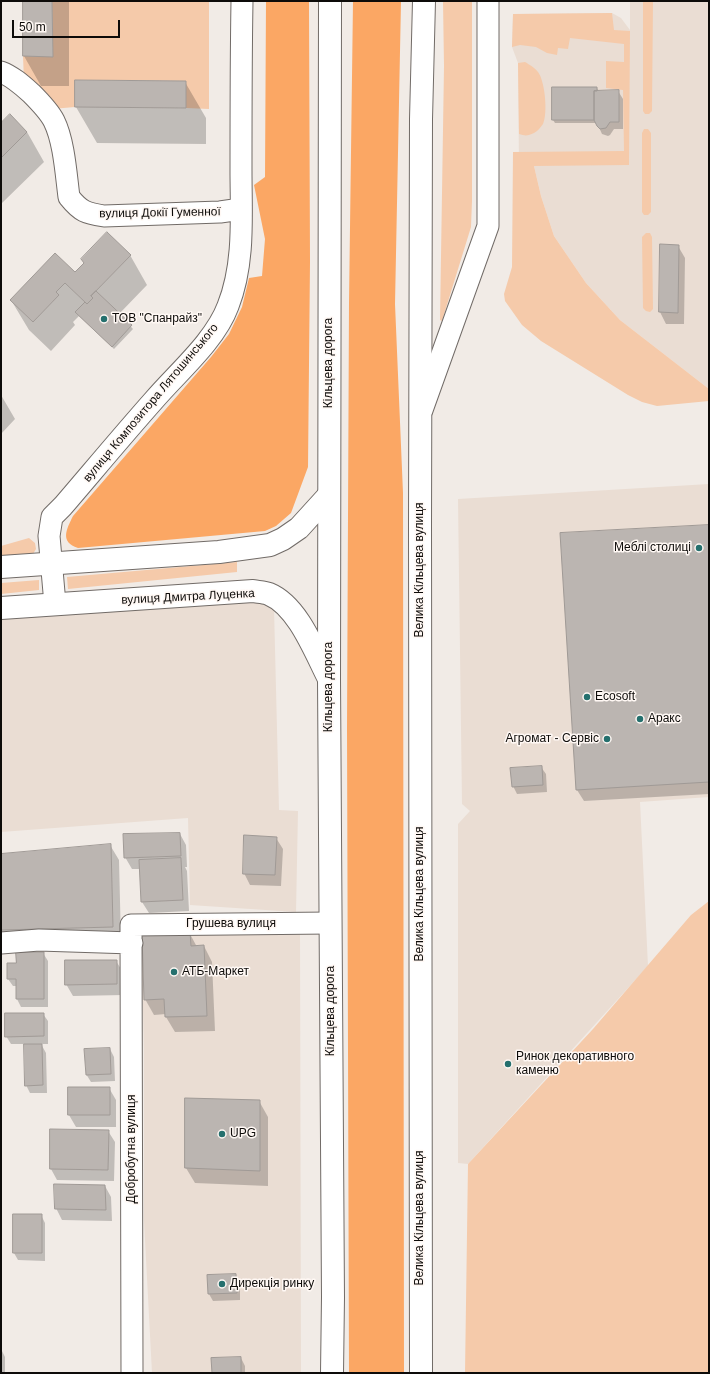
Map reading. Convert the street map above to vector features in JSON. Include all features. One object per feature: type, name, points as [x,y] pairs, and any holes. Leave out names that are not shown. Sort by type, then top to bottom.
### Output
[{"type":"main road","name":"Кільцева дорога","points":[[330,1],[329,679],[333,1290],[332,1373]]},
{"type":"main road","points":[[421,415],[421,127],[424,1]]},
{"type":"main road","name":"Велика Кільцева вулиця","points":[[421,415],[421,1373]]},
{"type":"main road","points":[[1,567],[219,552],[270,545],[283,539],[299,528],[329,495]]},
{"type":"main road","name":"вулиця Дмитра Луценка","points":[[1,608],[253,591],[269,594],[285,604],[296,618],[329,679]]},
{"type":"street","name":"вулиця Композитора Лятошинського","points":[[55,604],[49,536],[52,517],[205,344],[218,326],[228,306],[239,262],[241,210],[242,1]]},
{"type":"street","points":[[421,415],[488,226],[488,1]]},
{"type":"street","name":"вулиця Докії Гуменної","points":[[1,72],[7,74],[23,86],[39,101],[54,120],[59,132],[69,197],[86,213],[104,216],[241,210]]},
{"type":"street","name":"Грушева вулиця","points":[[1,943],[330,923]]},
{"type":"street","name":"Добробутна вулиця","points":[[131,934],[132,1373]]},
{"type":"shaded area","points":[[52,1],[209,1],[209,109],[186,108],[186,81],[75,80],[75,107],[52,109],[24,81],[23,56],[53,56]]},
{"type":"shaded area","points":[[266,1],[309,1],[310,262],[308,467],[291,513],[276,526],[265,531],[78,548],[69,542],[66,535],[68,526],[73,516],[211,357],[229,334],[242,307],[249,278],[262,276],[265,239],[254,185],[265,177]]},
{"type":"shaded area","points":[[353,1],[401,1],[395,304],[403,493],[404,1373],[349,1373],[347,728],[349,303]]},
{"type":"shaded area","points":[[443,1],[472,1],[472,201],[471,227],[442,321],[440,320],[444,66]]},
{"type":"shaded area","points":[[630,1],[709,1],[709,389],[620,320],[586,283],[554,236],[541,196],[534,166],[519,166],[518,63],[512,47],[513,14],[612,13],[621,18],[630,30]]},
{"type":"shaded area","points":[[643,1],[653,1],[652,111],[649,114],[645,114],[643,111]]},
{"type":"shaded area","points":[[612,13],[614,30],[630,31],[629,165],[534,166],[541,196],[554,236],[586,283],[620,320],[709,389],[709,401],[657,406],[642,402],[628,395],[541,341],[522,325],[505,301],[504,294],[512,267],[513,152],[624,151],[623,90],[606,88],[606,61],[624,62],[624,44],[570,38],[568,49],[558,48],[557,55],[547,53],[536,47],[520,45],[512,47],[513,14]]},
{"type":"shaded area","points":[[525,62],[538,72],[544,90],[545,119],[539,129],[530,135],[519,134],[518,63]]},
{"type":"shaded area","points":[[644,129],[648,129],[651,133],[651,212],[648,215],[644,215],[642,212],[642,133]]},
{"type":"shaded area","points":[[646,233],[650,233],[652,237],[653,309],[650,312],[643,308],[642,237]]},
{"type":"shaded area","points":[[709,484],[709,797],[640,802],[648,966],[468,1164],[458,1163],[458,824],[470,811],[462,804],[458,499]]},
{"type":"shaded area","points":[[29,538],[35,543],[36,549],[33,554],[1,557],[1,546]]},
{"type":"shaded area","points":[[237,562],[237,572],[68,589],[67,577]]},
{"type":"shaded area","points":[[39,580],[39,590],[1,594],[1,583]]},
{"type":"shaded area","points":[[261,599],[274,608],[279,810],[298,811],[296,912],[190,905],[188,818],[1,832],[1,619]]},
{"type":"shaded area","points":[[709,901],[709,1373],[465,1373],[468,1164],[593,1029],[691,915]]},
{"type":"shaded area","points":[[141,930],[300,930],[301,1373],[152,1373],[144,1221],[144,1049]]},
{"type":"building","points":[[23,1],[52,1],[53,57],[23,56]]},
{"type":"building","points":[[75,80],[186,81],[186,108],[75,107]]},
{"type":"building","points":[[552,87],[597,87],[597,91],[594,91],[594,120],[552,120]]},
{"type":"building","points":[[619,90],[619,122],[610,122],[606,128],[600,129],[594,120],[594,91]]},
{"type":"building","points":[[10,114],[27,132],[1,158],[1,123]]},
{"type":"building","points":[[107,232],[131,255],[91,296],[93,298],[87,304],[65,283],[56,292],[59,295],[33,322],[10,300],[55,253],[75,272],[84,263],[81,259]]},
{"type":"building","points":[[660,244],[679,245],[678,313],[659,312]]},
{"type":"building","name":"ТОВ \"Спанрайз\"","points":[[96,291],[132,325],[112,347],[75,312],[85,302],[87,304],[93,298],[91,296]]},
{"type":"building","name":"Аракс","points":[[709,525],[709,782],[576,790],[560,533]]},
{"type":"building","points":[[542,766],[543,785],[512,787],[510,768]]},
{"type":"building","points":[[180,833],[181,856],[124,858],[123,834]]},
{"type":"building","points":[[244,835],[277,837],[275,875],[243,874]]},
{"type":"building","points":[[111,844],[113,927],[1,930],[1,854]]},
{"type":"building","points":[[181,858],[183,900],[141,902],[139,860]]},
{"type":"building","name":"АТБ-Маркет","points":[[190,932],[191,946],[204,945],[207,1016],[165,1017],[164,999],[144,1000],[142,934]]},
{"type":"building","points":[[16,952],[44,952],[44,999],[16,999],[16,979],[7,979],[7,963],[16,963]]},
{"type":"building","points":[[65,960],[117,960],[117,984],[65,985]]},
{"type":"building","points":[[5,1013],[44,1013],[44,1036],[5,1037]]},
{"type":"building","points":[[24,1044],[42,1044],[43,1085],[25,1086]]},
{"type":"building","points":[[110,1048],[111,1074],[86,1075],[84,1049]]},
{"type":"building","points":[[68,1087],[110,1087],[110,1115],[68,1115]]},
{"type":"building","name":"UPG","points":[[185,1098],[260,1100],[260,1171],[185,1168]]},
{"type":"building","points":[[50,1129],[109,1130],[108,1170],[50,1169]]},
{"type":"building","points":[[54,1184],[105,1185],[106,1210],[55,1209]]},
{"type":"building","points":[[13,1214],[42,1214],[42,1253],[13,1253]]},
{"type":"building","name":"Дирекція ринку","points":[[236,1274],[237,1293],[208,1294],[207,1275]]},
{"type":"building","points":[[241,1357],[241,1373],[212,1373],[211,1358]]},
{"type":"place","name":"ТОВ \"Спанрайз\"","points":[[104,319]]},
{"type":"place","name":"Меблі столиці","points":[[699,548]]},
{"type":"place","name":"Ecosoft","points":[[587,697]]},
{"type":"place","name":"Аракс","points":[[640,719]]},
{"type":"place","name":"Агромат - Сервіс","points":[[607,739]]},
{"type":"place","name":"АТБ-Маркет","points":[[174,972]]},
{"type":"place","name":"Ринок декоративного каменю","points":[[508,1064]]},
{"type":"place","name":"UPG","points":[[222,1134]]},
{"type":"place","name":"Дирекція ринку","points":[[222,1284]]}]
